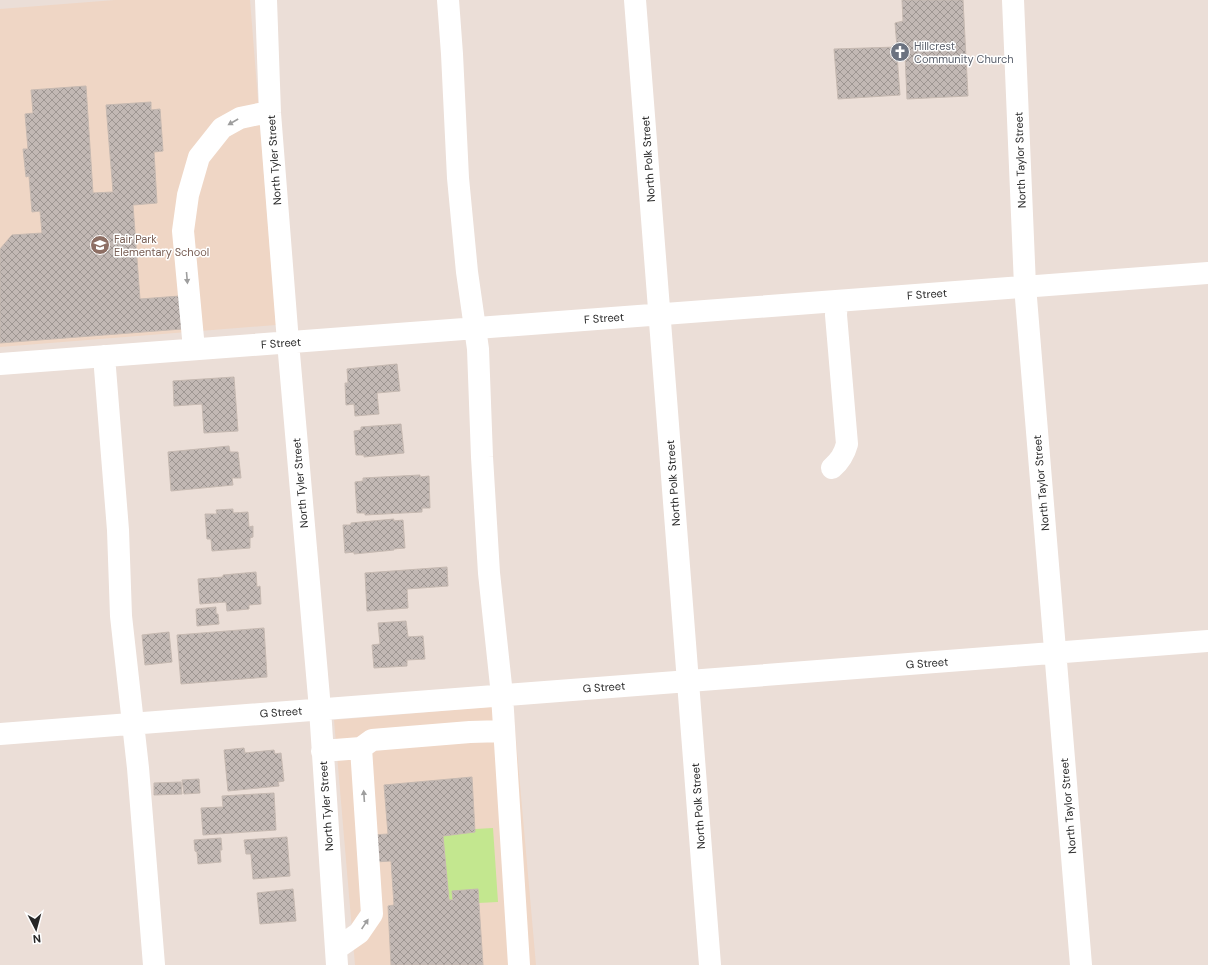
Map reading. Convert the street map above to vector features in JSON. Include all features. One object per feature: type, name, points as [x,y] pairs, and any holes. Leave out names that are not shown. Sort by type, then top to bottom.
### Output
[{"type":"street","name":"North Tyler Street","points":[[266,0],[270,113],[288,342],[320,709],[336,957]]},
{"type":"street","points":[[448,0],[458,178],[467,272],[478,349],[482,457],[489,573],[502,695],[520,965]]},
{"type":"street","name":"North Polk Street","points":[[635,0],[710,965]]},
{"type":"street","name":"North Taylor Street","points":[[1013,0],[1025,286],[1081,965]]},
{"type":"street","points":[[194,349],[183,231],[188,194],[199,157],[222,128],[240,118],[270,113]]},
{"type":"street","points":[[1208,272],[1208,279]]},
{"type":"street","name":"F Street","points":[[0,364],[1208,272]]},
{"type":"street","points":[[832,468],[840,461],[845,453],[847,444],[836,315],[837,301]]},
{"type":"street","points":[[104,356],[118,530],[121,616],[138,768],[154,965]]},
{"type":"street","name":"G Street","points":[[0,734],[1208,641]]},
{"type":"street","points":[[322,751],[360,748],[372,740],[470,732],[504,732]]},
{"type":"street","points":[[336,957],[359,933],[372,914],[360,748]]},
{"type":"shaded area","points":[[115,0],[250,0],[276,325],[0,347],[0,9]]},
{"type":"shaded area","points":[[513,705],[536,965],[355,965],[334,720]]},
{"type":"green space","points":[[493,828],[498,902],[478,903],[453,891],[453,900],[449,900],[443,836],[475,832],[475,829]]},
{"type":"building","name":"Hillcrest Community Church","points":[[902,0],[963,0],[968,96],[907,99],[905,54],[897,55],[900,95],[838,99],[834,49],[897,47],[895,23],[903,21]]},
{"type":"building","points":[[86,86],[93,193],[113,192],[106,105],[151,102],[151,110],[160,109],[163,151],[154,152],[157,203],[133,205],[140,299],[180,296],[182,329],[0,343],[0,249],[12,235],[42,233],[40,211],[32,212],[29,176],[26,177],[23,149],[28,149],[25,114],[33,113],[31,90]]},
{"type":"building","points":[[397,364],[400,391],[377,393],[379,414],[355,416],[354,404],[346,405],[345,383],[348,383],[347,369]]},
{"type":"building","points":[[234,377],[238,431],[204,433],[202,404],[174,406],[173,381]]},
{"type":"building","points":[[401,424],[404,453],[364,457],[364,455],[356,455],[354,431],[361,430],[361,427]]},
{"type":"building","points":[[229,446],[230,452],[238,452],[241,478],[232,478],[233,485],[171,491],[168,452]]},
{"type":"building","points":[[420,475],[420,477],[429,476],[430,508],[422,508],[422,512],[365,515],[365,513],[357,513],[355,482],[363,481],[363,478]]},
{"type":"building","points":[[233,509],[233,513],[248,512],[249,527],[253,526],[253,537],[250,538],[250,548],[212,551],[211,539],[207,539],[205,514],[217,514],[216,510]]},
{"type":"building","points":[[394,519],[393,521],[403,520],[405,548],[354,554],[354,552],[345,553],[343,525]]},
{"type":"building","points":[[447,567],[448,586],[407,589],[408,608],[367,611],[365,573]]},
{"type":"building","points":[[256,572],[257,587],[260,586],[261,604],[249,605],[249,609],[227,611],[226,602],[200,604],[198,579]]},
{"type":"building","points":[[216,607],[216,614],[218,614],[219,624],[197,626],[196,609]]},
{"type":"building","points":[[406,621],[408,637],[423,636],[425,659],[407,660],[407,666],[374,668],[372,645],[380,644],[378,623]]},
{"type":"building","points":[[264,628],[267,677],[181,684],[177,635]]},
{"type":"building","points":[[169,632],[172,662],[145,665],[142,635]]},
{"type":"building","points":[[244,748],[245,753],[274,750],[275,754],[281,753],[284,781],[278,782],[279,786],[228,791],[224,750]]},
{"type":"building","points":[[472,777],[475,832],[443,836],[449,900],[453,900],[452,891],[478,889],[483,965],[391,965],[388,906],[394,905],[391,861],[375,862],[373,835],[388,834],[384,785]]},
{"type":"building","points":[[199,779],[200,793],[184,794],[182,780]]},
{"type":"building","points":[[181,782],[182,794],[154,795],[154,783]]},
{"type":"building","points":[[274,793],[276,830],[203,835],[201,808],[223,807],[222,796]]},
{"type":"building","points":[[287,837],[290,876],[253,879],[251,854],[246,854],[244,840]]},
{"type":"building","points":[[221,838],[221,862],[198,864],[194,840]]},
{"type":"building","points":[[293,889],[296,921],[260,924],[257,893]]},
{"type":"place","name":"Hillcrest Community Church","points":[[900,52]]},
{"type":"place","name":"Fair Park Elementary School","points":[[100,245]]}]
